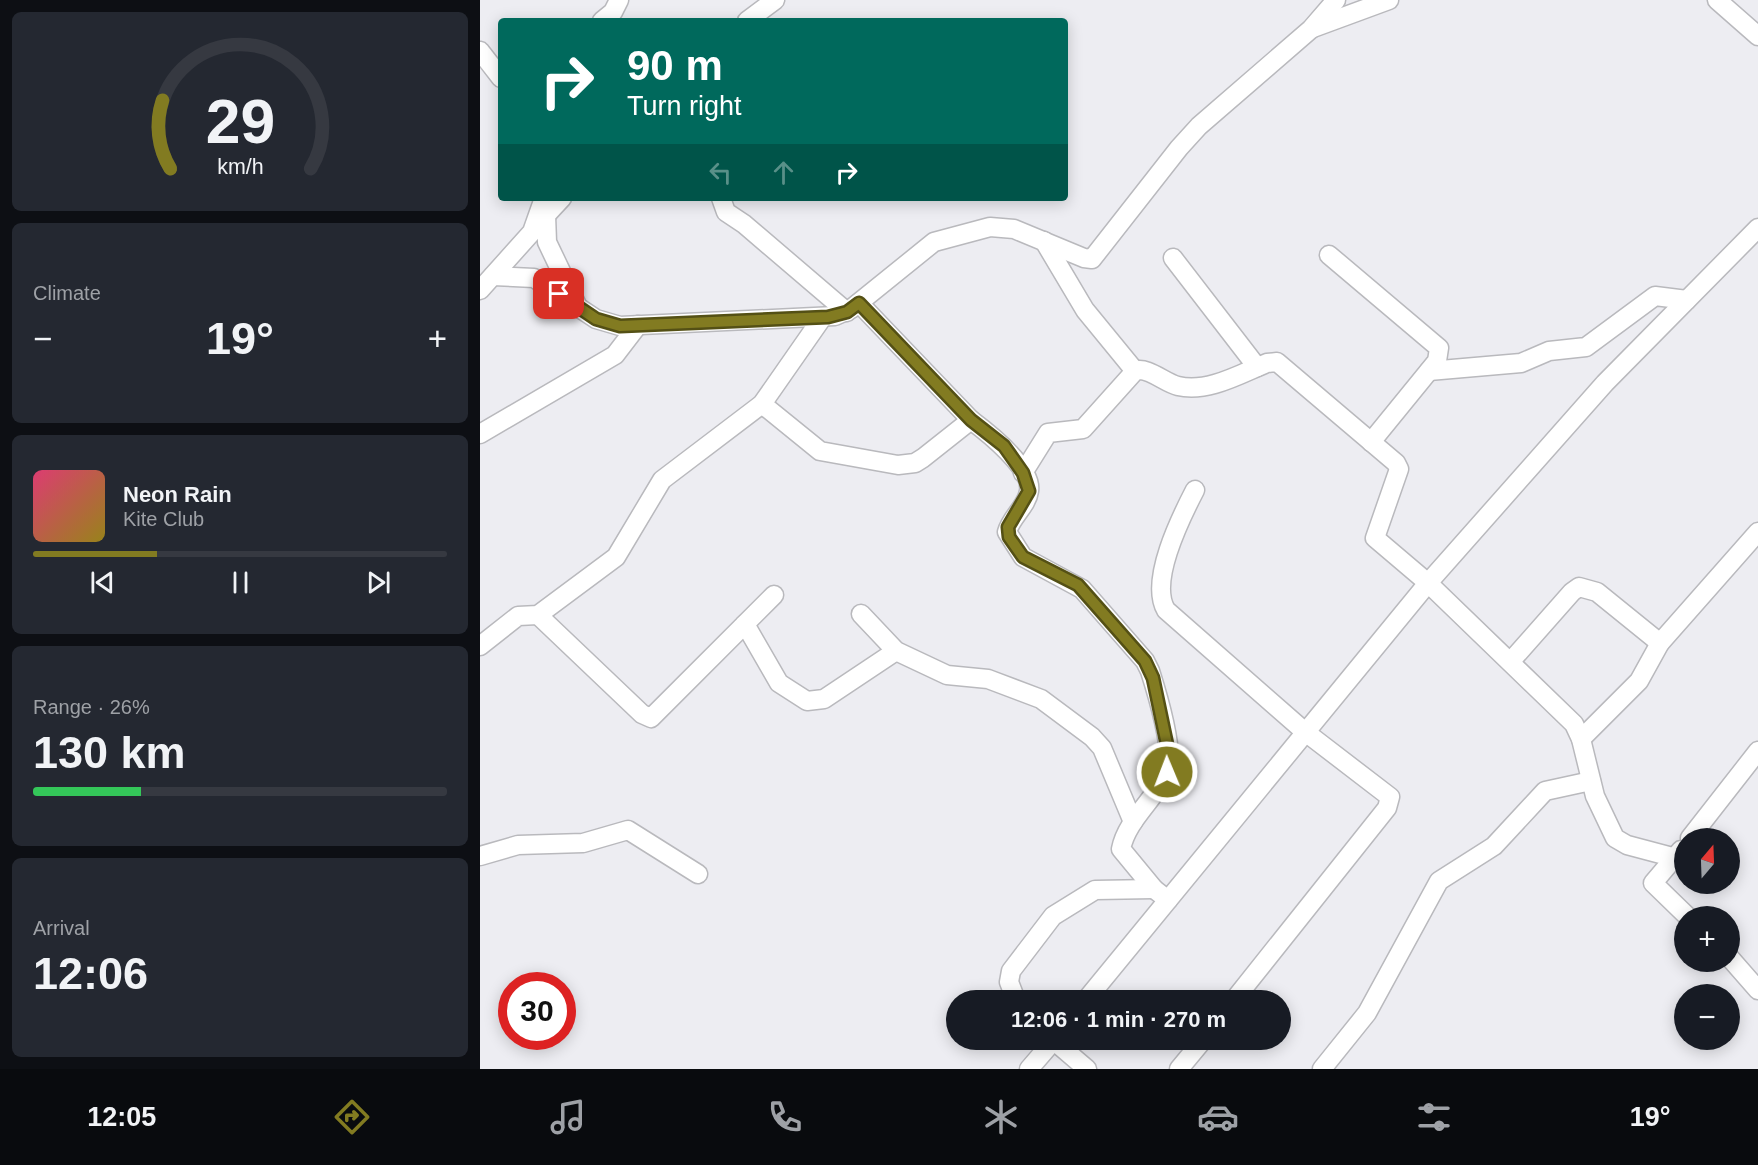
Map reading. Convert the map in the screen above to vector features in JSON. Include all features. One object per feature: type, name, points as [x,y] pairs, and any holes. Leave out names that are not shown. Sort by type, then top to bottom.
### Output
[{"type":"street","points":[[606,18],[613,12],[619,0]]},
{"type":"street","points":[[751,18],[775,0]]},
{"type":"street","points":[[493,276],[534,278],[603,323],[620,326],[822,318],[853,307],[927,246],[943,238],[999,226],[1014,229],[1084,258],[1092,259],[1199,126],[1311,29],[1336,0]]},
{"type":"street","points":[[1311,29],[1389,0]]},
{"type":"street","points":[[1717,0],[1758,36]]},
{"type":"street","points":[[480,51],[498,74]]},
{"type":"street","points":[[480,290],[532,232],[542,210],[557,201]]},
{"type":"street","points":[[722,201],[726,212],[853,307],[971,420],[1004,446],[1023,473],[1029,491],[1007,532],[1020,554],[1078,585],[1145,661],[1150,671],[1169,764],[1161,782],[1133,822],[1122,844],[1122,853],[1161,895]]},
{"type":"street","points":[[542,210],[545,238],[578,307]]},
{"type":"street","points":[[1093,990],[1161,895],[1304,731],[1428,583],[1605,383],[1758,228]]},
{"type":"street","points":[[1044,241],[1085,310],[1135,371]]},
{"type":"street","points":[[1329,255],[1439,348],[1439,355],[1429,371],[1371,442]]},
{"type":"street","points":[[1173,258],[1257,367]]},
{"type":"street","points":[[1429,371],[1521,363],[1549,351],[1586,347],[1655,296],[1687,300]]},
{"type":"street","points":[[480,646],[518,616],[538,615],[616,557],[662,480],[762,404],[822,318]]},
{"type":"street","points":[[480,434],[615,355],[638,325]]},
{"type":"street","points":[[1023,473],[1048,433],[1083,429],[1139,369],[1174,385],[1185,387],[1214,384],[1257,367],[1277,362],[1400,469],[1375,538],[1428,583],[1574,724],[1581,739],[1598,802],[1615,838],[1620,842],[1674,851]]},
{"type":"street","points":[[762,404],[820,451],[898,465],[915,463],[971,420]]},
{"type":"street","points":[[1195,490],[1171,539],[1161,596],[1163,604],[1304,731],[1387,792],[1390,797],[1390,802],[1242,990]]},
{"type":"street","points":[[1581,739],[1639,681],[1660,642],[1758,532]]},
{"type":"street","points":[[1511,661],[1572,592],[1580,587],[1597,592],[1660,642]]},
{"type":"street","points":[[538,615],[642,714],[651,718],[774,595]]},
{"type":"street","points":[[861,614],[896,651],[942,674],[988,679],[1045,701],[1100,744],[1133,822]]},
{"type":"street","points":[[745,624],[779,683],[807,701],[824,699],[896,651]]},
{"type":"street","points":[[1698,828],[1758,751]]},
{"type":"street","points":[[1322,1069],[1367,1013],[1439,881],[1489,851],[1545,791],[1591,781]]},
{"type":"street","points":[[480,856],[518,845],[583,843],[628,830],[698,874]]},
{"type":"street","points":[[1674,859],[1653,883],[1677,906]]},
{"type":"street","points":[[1012,990],[1009,982],[1011,971],[1053,916],[1095,890],[1161,895]]},
{"type":"street","points":[[1740,969],[1758,990]]},
{"type":"street","points":[[1029,1069],[1045,1050]]},
{"type":"street","points":[[1065,1050],[1087,1069]]},
{"type":"street","points":[[1179,1069],[1195,1050]]},
{"type":"route","points":[[559,294],[603,323],[620,326],[828,317],[847,312],[859,303],[971,420],[1009,451],[1029,485],[1029,491],[1008,527],[1009,537],[1023,557],[1078,585],[1145,661],[1153,678],[1169,754],[1167,772]]}]
